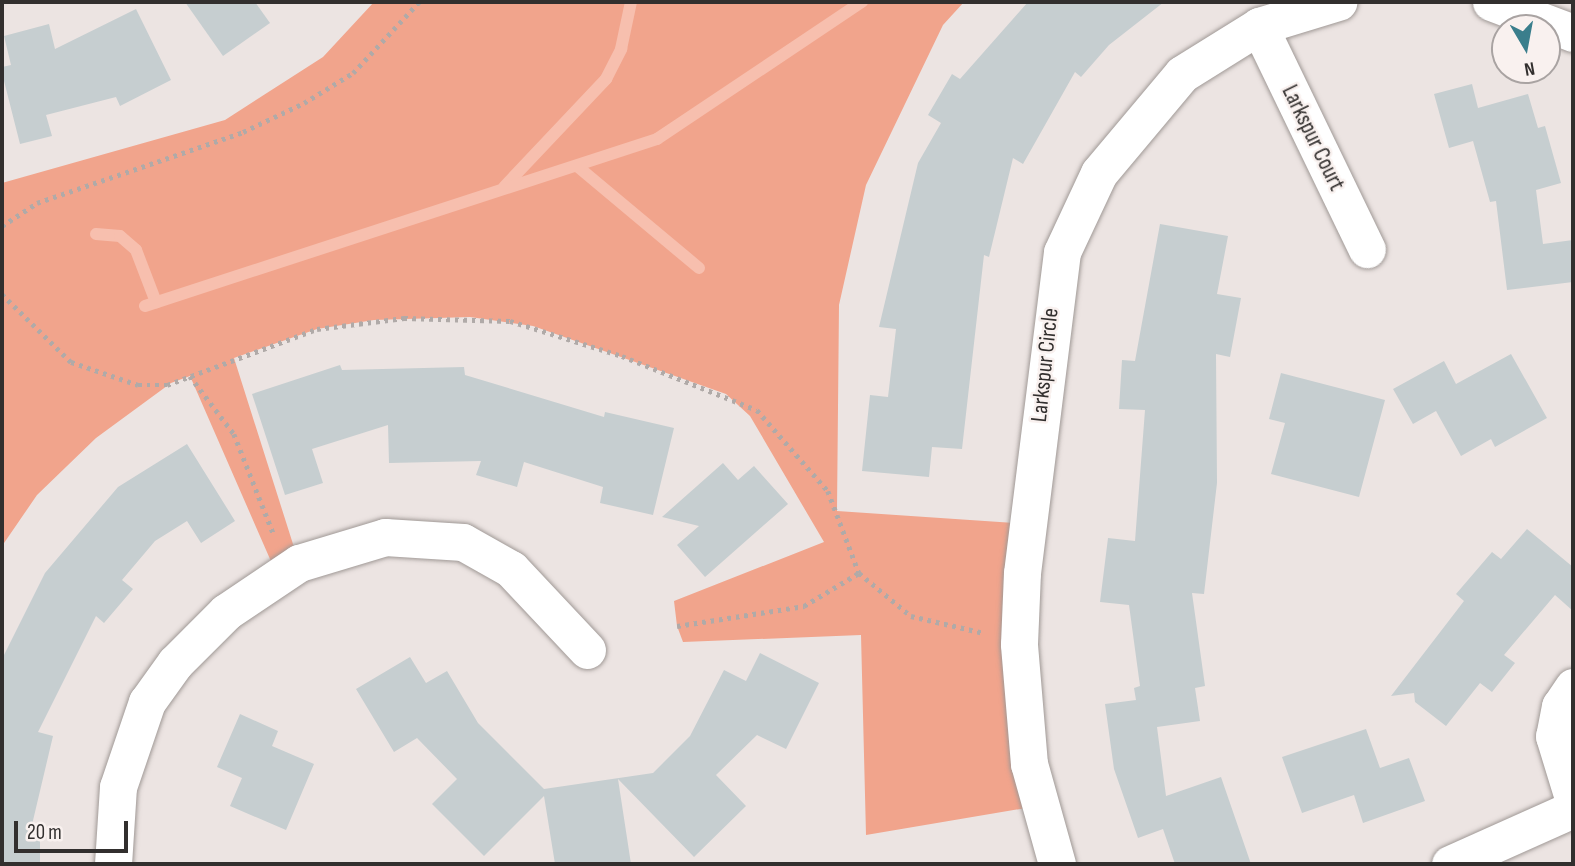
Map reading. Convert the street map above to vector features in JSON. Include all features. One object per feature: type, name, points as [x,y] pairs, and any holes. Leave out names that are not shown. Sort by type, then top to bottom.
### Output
[{"type":"street","name":"Larkspur Circle","points":[[1057,864],[1029,764],[1018,644],[1057,272],[1086,194],[1155,100],[1203,57],[1259,26],[1338,2]]},
{"type":"street","points":[[1491,2],[1573,33]]},
{"type":"street","name":"Larkspur Court","points":[[1259,26],[1367,249]]},
{"type":"street","points":[[113,864],[118,787],[148,702],[175,663],[218,620],[299,563],[385,537],[463,542],[512,569],[587,650]]},
{"type":"street","points":[[1573,687],[1554,728],[1573,798]]},
{"type":"street","points":[[1450,864],[1573,809]]},
{"type":"path","points":[[2,226],[37,203],[243,132],[304,103],[361,66],[419,2]]},
{"type":"path","points":[[2,294],[79,368],[138,386],[167,385],[298,335],[344,324],[461,316],[533,326],[726,394],[757,410],[828,491],[859,573],[911,616],[985,633]]},
{"type":"path","points":[[190,376],[234,434],[276,540]]},
{"type":"path","points":[[677,626],[804,606],[859,573]]},
{"type":"shaded area","points":[[374,2],[964,2],[943,25],[866,185],[839,305],[837,511],[1028,524],[1038,806],[866,835],[861,635],[683,642],[677,626],[674,601],[824,542],[750,416],[726,394],[533,326],[470,317],[374,320],[317,329],[234,358],[299,563],[277,575],[190,376],[171,383],[96,438],[37,495],[2,546],[2,183],[225,120],[323,57]]},
{"type":"building","points":[[185,2],[255,2],[270,23],[223,56]]},
{"type":"building","points":[[1028,2],[1164,2],[1109,45],[1081,77],[1075,72],[1023,164],[1013,158],[989,257],[984,255],[962,449],[932,447],[929,477],[862,471],[870,395],[888,397],[896,329],[879,327],[918,163],[941,123],[928,115],[952,74],[960,79]]},
{"type":"building","points":[[136,9],[171,80],[120,106],[116,97],[46,115],[52,136],[20,144],[2,73],[2,67],[11,65],[4,36],[49,24],[55,49]]},
{"type":"building","points":[[1472,84],[1478,108],[1528,94],[1538,128],[1545,126],[1561,183],[1536,190],[1543,244],[1573,240],[1573,282],[1507,290],[1496,201],[1490,202],[1473,141],[1449,148],[1434,94]]},
{"type":"building","points":[[1160,224],[1228,236],[1217,294],[1241,298],[1230,357],[1216,354],[1217,483],[1204,594],[1192,593],[1205,686],[1195,688],[1200,721],[1157,727],[1166,796],[1221,777],[1251,864],[1175,864],[1163,829],[1138,838],[1114,769],[1105,704],[1136,700],[1134,688],[1140,686],[1129,605],[1100,602],[1108,538],[1135,541],[1145,410],[1119,409],[1122,360],[1135,361]]},
{"type":"building","points":[[1511,354],[1547,418],[1495,447],[1491,439],[1461,456],[1436,411],[1413,424],[1393,389],[1444,361],[1456,384]]},
{"type":"building","points":[[340,365],[342,370],[464,367],[465,375],[604,417],[605,412],[674,428],[653,515],[600,503],[603,487],[524,462],[517,487],[476,475],[481,461],[389,463],[388,425],[312,449],[323,483],[285,495],[252,394]]},
{"type":"building","points":[[1281,373],[1385,400],[1359,497],[1271,474],[1285,423],[1269,419]]},
{"type":"building","points":[[187,444],[235,521],[201,543],[187,521],[155,541],[122,580],[133,589],[104,623],[96,616],[38,732],[53,736],[31,829],[40,829],[40,864],[2,864],[2,659],[45,573],[118,487]]},
{"type":"building","points":[[723,463],[738,480],[754,466],[788,504],[705,577],[677,545],[699,526],[662,517]]},
{"type":"building","points":[[1527,529],[1573,567],[1573,611],[1555,595],[1504,655],[1515,663],[1492,692],[1480,683],[1446,726],[1415,702],[1414,693],[1391,696],[1464,601],[1456,594],[1492,552],[1501,559]]},
{"type":"building","points":[[760,653],[819,683],[786,749],[757,735],[716,775],[746,806],[694,857],[618,779],[631,864],[555,864],[544,796],[484,856],[432,804],[457,779],[417,738],[394,752],[356,689],[410,657],[426,683],[447,671],[478,723],[544,789],[653,773],[690,736],[724,670],[746,681]]},
{"type":"building","points":[[240,714],[278,731],[272,746],[314,764],[286,830],[230,806],[242,778],[217,767]]},
{"type":"building","points":[[1366,729],[1380,768],[1409,758],[1425,801],[1363,823],[1354,795],[1302,813],[1282,757]]},
{"type":"waterway","points":[[504,187],[606,79],[621,49],[631,2]]},
{"type":"waterway","points":[[145,306],[657,139],[862,2]]},
{"type":"waterway","points":[[577,166],[699,268]]},
{"type":"waterway","points":[[96,234],[120,236],[136,250],[156,302]]}]
